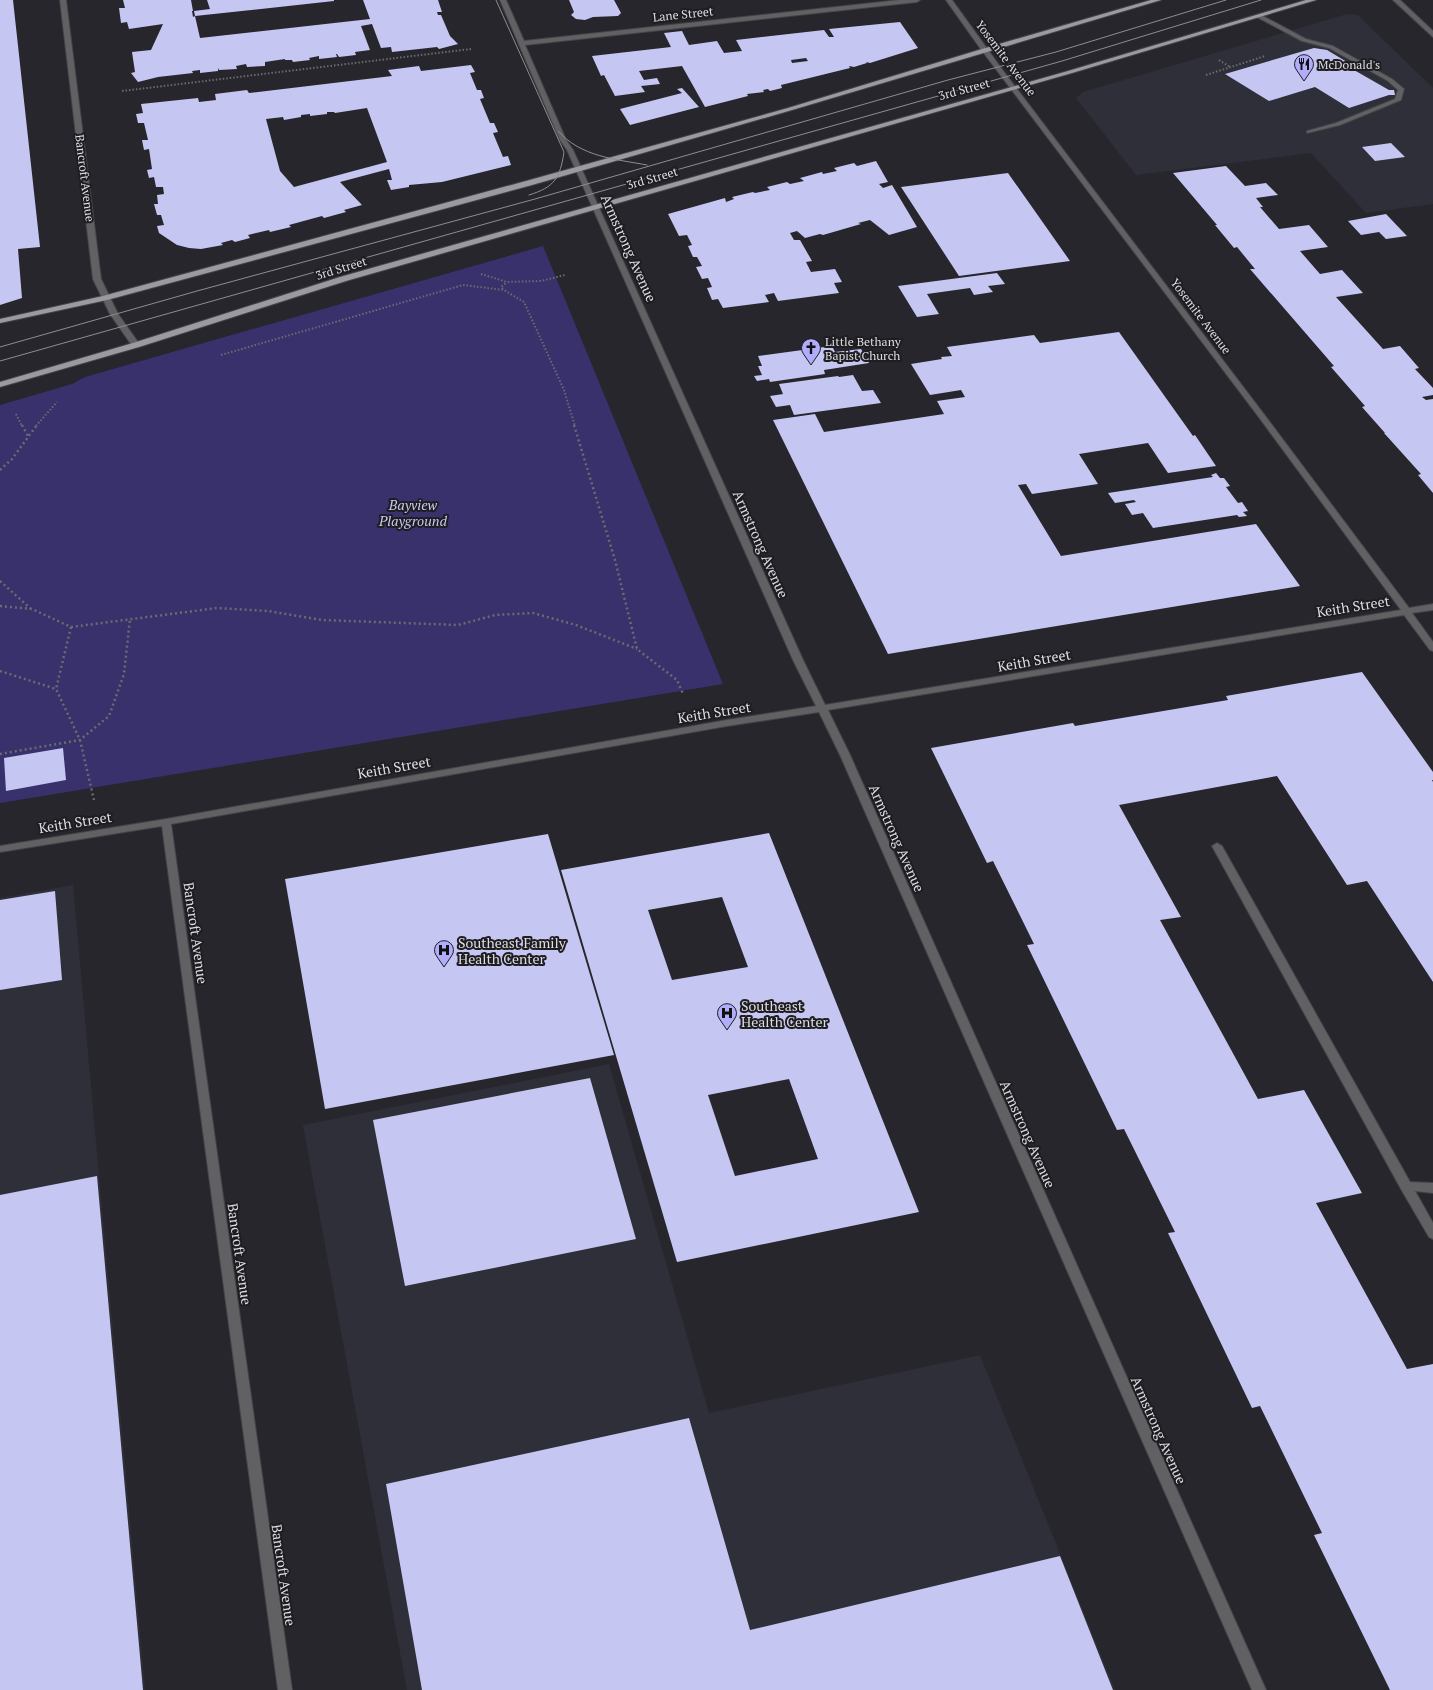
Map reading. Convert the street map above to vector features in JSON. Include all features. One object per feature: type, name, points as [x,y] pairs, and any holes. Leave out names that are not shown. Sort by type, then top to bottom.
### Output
[{"type":"main road","points":[[0,322],[104,298],[790,109],[984,50],[1158,0]]},
{"type":"main road","name":"3rd Street","points":[[0,385],[136,345],[343,279],[595,206],[1014,88],[1312,0]]},
{"type":"street","name":"Bancroft Avenue","points":[[63,0],[97,279],[104,298],[121,326],[136,345]]},
{"type":"street","name":"Armstrong Avenue","points":[[503,0],[563,140],[570,150],[798,660],[845,755],[1259,1690]]},
{"type":"street","name":"Lane Street","points":[[522,43],[917,0]]},
{"type":"street","name":"Yosemite Avenue","points":[[949,0],[984,50],[1433,648]]},
{"type":"street","points":[[1396,0],[1433,35]]},
{"type":"street","points":[[1259,16],[1304,40],[1331,47],[1390,80],[1401,89],[1398,100],[1338,124],[1309,132]]},
{"type":"street","name":"Keith Street","points":[[0,849],[95,832],[166,822],[727,723],[1433,607]]},
{"type":"street","name":"Bancroft Avenue","points":[[166,822],[285,1690]]},
{"type":"street","points":[[1217,846],[1433,1234]]},
{"type":"street","points":[[1405,1186],[1433,1188]]},
{"type":"path","points":[[1206,75],[1298,45],[1304,40]]},
{"type":"path","points":[[122,91],[470,49]]},
{"type":"path","points":[[478,270],[482,275],[507,282],[541,281],[565,275]]},
{"type":"path","points":[[504,290],[501,287],[507,282]]},
{"type":"path","points":[[215,356],[463,285],[504,290],[524,302],[564,390],[613,553],[637,649]]},
{"type":"path","points":[[0,470],[6,466],[20,449],[28,436],[60,399]]},
{"type":"path","points":[[0,581],[32,609],[71,627],[216,608],[268,611],[322,620],[458,625],[495,616],[533,613],[576,625],[637,649],[677,680],[683,694]]},
{"type":"path","points":[[0,606],[32,609]]},
{"type":"path","points":[[0,754],[80,740],[109,716],[124,674],[130,619]]},
{"type":"path","points":[[71,627],[56,690],[80,740],[94,796],[95,832]]},
{"type":"path","points":[[0,671],[56,690]]},
{"type":"shaded area","points":[[1347,14],[1358,15],[1433,88],[1433,204],[1366,213],[1311,153],[1136,175],[1076,98],[1083,92]]},
{"type":"shaded area","points":[[73,885],[145,1690],[0,1690],[0,898]]},
{"type":"shaded area","points":[[609,1064],[709,1413],[980,1355],[1115,1690],[407,1690],[303,1125]]},
{"type":"green space","name":"Bayview Playground","points":[[543,246],[723,684],[0,803],[0,405],[72,384],[85,377]]},
{"type":"building","points":[[0,0],[13,0],[40,247],[18,249],[22,298],[0,305]]},
{"type":"building","points":[[123,0],[191,0],[193,17],[195,16],[200,38],[370,19],[363,0],[438,0],[442,12],[437,12],[438,15],[441,15],[450,36],[458,44],[439,49],[437,47],[392,52],[391,47],[381,48],[372,24],[361,26],[370,50],[355,52],[356,55],[339,57],[336,54],[337,57],[319,59],[319,56],[309,58],[310,60],[293,62],[292,60],[285,59],[265,62],[265,66],[247,67],[246,64],[236,66],[237,69],[219,70],[218,68],[218,71],[200,73],[200,70],[192,71],[193,73],[158,77],[138,82],[131,73],[135,72],[132,52],[151,50],[163,24],[129,29],[127,22],[121,23],[119,8],[125,8]]},
{"type":"building","points":[[207,0],[334,1],[195,16],[194,11],[210,9]]},
{"type":"building","points":[[569,0],[614,0],[621,13],[618,16],[593,17],[585,20],[576,19],[571,15],[574,12]]},
{"type":"building","points":[[900,22],[918,48],[870,63],[866,62],[867,63],[854,67],[849,66],[850,68],[781,85],[782,88],[770,91],[768,89],[763,90],[764,92],[747,94],[748,96],[705,107],[682,66],[639,71],[644,80],[657,78],[660,84],[641,86],[645,92],[615,96],[604,75],[601,76],[592,56],[671,47],[664,33],[682,31],[689,45],[717,41],[724,53],[742,51],[736,40],[824,30],[829,37],[834,37],[829,29]],"holes":[[[806,58],[808,61],[792,63],[791,60]]]},
{"type":"building","name":"McDonald's","points":[[1314,48],[1327,50],[1352,65],[1347,66],[1389,90],[1394,90],[1395,95],[1389,95],[1349,108],[1315,87],[1269,101],[1225,74]]},
{"type":"building","points":[[471,65],[475,72],[470,73],[477,90],[481,90],[484,98],[480,99],[490,123],[494,123],[498,132],[493,133],[503,157],[508,156],[511,165],[442,182],[409,185],[409,187],[391,190],[387,180],[392,180],[389,169],[340,182],[362,205],[344,210],[346,212],[324,218],[322,216],[289,225],[291,227],[248,235],[250,238],[235,242],[232,240],[221,243],[223,245],[201,249],[189,248],[177,245],[159,233],[157,226],[164,225],[161,215],[157,215],[154,204],[158,204],[157,195],[164,194],[163,187],[156,187],[154,177],[149,178],[147,170],[152,169],[149,149],[144,150],[142,140],[148,140],[144,123],[138,123],[136,114],[143,113],[141,104],[198,98],[199,102],[216,100],[215,94],[247,90],[249,93],[392,76],[388,70],[419,66],[421,71]],"holes":[[[367,108],[387,162],[294,187],[280,171],[266,119],[283,117],[284,120],[301,117],[301,115],[310,114],[310,116],[327,114],[327,112],[335,113]]]},
{"type":"building","points":[[682,88],[699,107],[630,125],[620,109],[682,93],[677,89]]},
{"type":"building","points":[[1391,143],[1405,157],[1375,161],[1362,147]]},
{"type":"building","points":[[876,161],[888,182],[879,184],[883,188],[892,185],[917,227],[889,235],[870,220],[823,235],[820,234],[805,238],[797,231],[790,233],[794,240],[800,240],[812,261],[806,262],[811,272],[835,269],[842,282],[834,283],[839,293],[778,301],[774,293],[765,295],[769,302],[723,308],[718,299],[712,300],[707,288],[712,287],[708,278],[702,279],[696,267],[702,266],[697,257],[693,257],[688,246],[692,245],[687,235],[679,236],[668,214],[725,198],[726,202],[734,199],[732,197],[770,190],[767,187],[787,182],[790,184],[804,181],[800,178],[822,172],[823,174],[837,171],[834,168],[854,163],[857,166]]},
{"type":"building","points":[[1226,166],[1245,186],[1266,183],[1278,195],[1256,198],[1263,207],[1260,207],[1279,229],[1309,225],[1328,247],[1300,251],[1320,274],[1342,270],[1363,293],[1336,297],[1383,349],[1400,346],[1419,368],[1415,369],[1433,388],[1433,395],[1422,397],[1426,400],[1433,399],[1433,493],[1418,475],[1421,474],[1362,407],[1365,406],[1331,367],[1334,366],[1250,269],[1255,269],[1237,247],[1234,248],[1215,225],[1217,225],[1173,173]]},
{"type":"building","points":[[1008,173],[1070,261],[959,276],[901,187]]},
{"type":"building","points":[[1386,214],[1407,236],[1386,239],[1379,232],[1361,235],[1348,221]]},
{"type":"building","points":[[997,273],[1005,284],[988,286],[993,292],[974,295],[970,288],[927,294],[939,314],[917,317],[898,286]]},
{"type":"building","points":[[1119,332],[1216,466],[1168,473],[1148,443],[1079,454],[1098,484],[1032,494],[1026,484],[1018,485],[1061,556],[1256,524],[1300,586],[888,654],[773,420],[815,414],[824,432],[944,414],[937,401],[965,397],[961,390],[930,395],[911,364],[952,356],[947,347],[1034,335],[1040,343]]},
{"type":"building","name":"Little Bethany Bapist Church","points":[[832,346],[835,352],[861,349],[869,363],[824,370],[825,374],[770,382],[769,379],[757,381],[754,376],[762,375],[758,366],[762,366],[758,356]]},
{"type":"building","points":[[853,375],[862,391],[873,390],[881,403],[794,415],[790,405],[776,407],[770,396],[783,394],[779,384]]},
{"type":"building","points":[[1216,473],[1220,478],[1224,478],[1230,486],[1226,487],[1238,503],[1242,502],[1248,511],[1243,512],[1247,516],[1239,517],[1237,515],[1153,528],[1143,513],[1132,515],[1125,504],[1136,502],[1134,500],[1115,503],[1108,493],[1213,477],[1211,475]]},
{"type":"building","points":[[1362,672],[1433,772],[1433,982],[1367,881],[1347,885],[1277,776],[1119,805],[1181,917],[1160,920],[1258,1099],[1304,1090],[1362,1193],[1316,1203],[1407,1369],[1433,1364],[1433,1690],[1390,1690],[1314,1535],[1322,1533],[1260,1406],[1252,1408],[1168,1233],[1175,1232],[1124,1129],[1117,1130],[1027,945],[1034,944],[993,861],[987,863],[931,748],[1073,723],[1075,726],[1228,700],[1226,696]]},
{"type":"building","points":[[63,748],[66,780],[6,791],[4,758]]},
{"type":"building","name":"Southeast Health Center","points":[[769,833],[919,1212],[677,1262],[561,870]],"holes":[[[722,897],[748,967],[672,980],[648,910]],[[789,1079],[818,1159],[735,1176],[708,1095]]]},
{"type":"building","name":"Southeast Family Health Center","points":[[548,834],[614,1055],[325,1109],[285,879]]},
{"type":"building","points":[[55,891],[62,980],[0,990],[0,900]]},
{"type":"building","points":[[590,1078],[636,1239],[405,1286],[373,1120]]},
{"type":"building","points":[[97,1176],[143,1690],[0,1690],[0,1195]]},
{"type":"building","points":[[689,1418],[750,1630],[1060,1556],[1113,1690],[422,1690],[386,1484]]},
{"type":"tram line","points":[[496,0],[564,152],[560,169],[555,180],[545,189],[529,195]]},
{"type":"tram line","points":[[0,347],[197,291],[535,199],[948,80],[1056,52],[1226,0]]},
{"type":"tram line","points":[[0,361],[1062,61],[1261,0]]},
{"type":"tram line","points":[[558,131],[567,140],[588,152],[599,156],[647,165]]},
{"type":"place","name":"McDonald's","points":[[1304,81]]},
{"type":"place","name":"Little Bethany Bapist Church","points":[[811,365]]},
{"type":"place","name":"Southeast Family Health Center","points":[[444,967]]},
{"type":"place","name":"Southeast Health Center","points":[[727,1030]]}]
